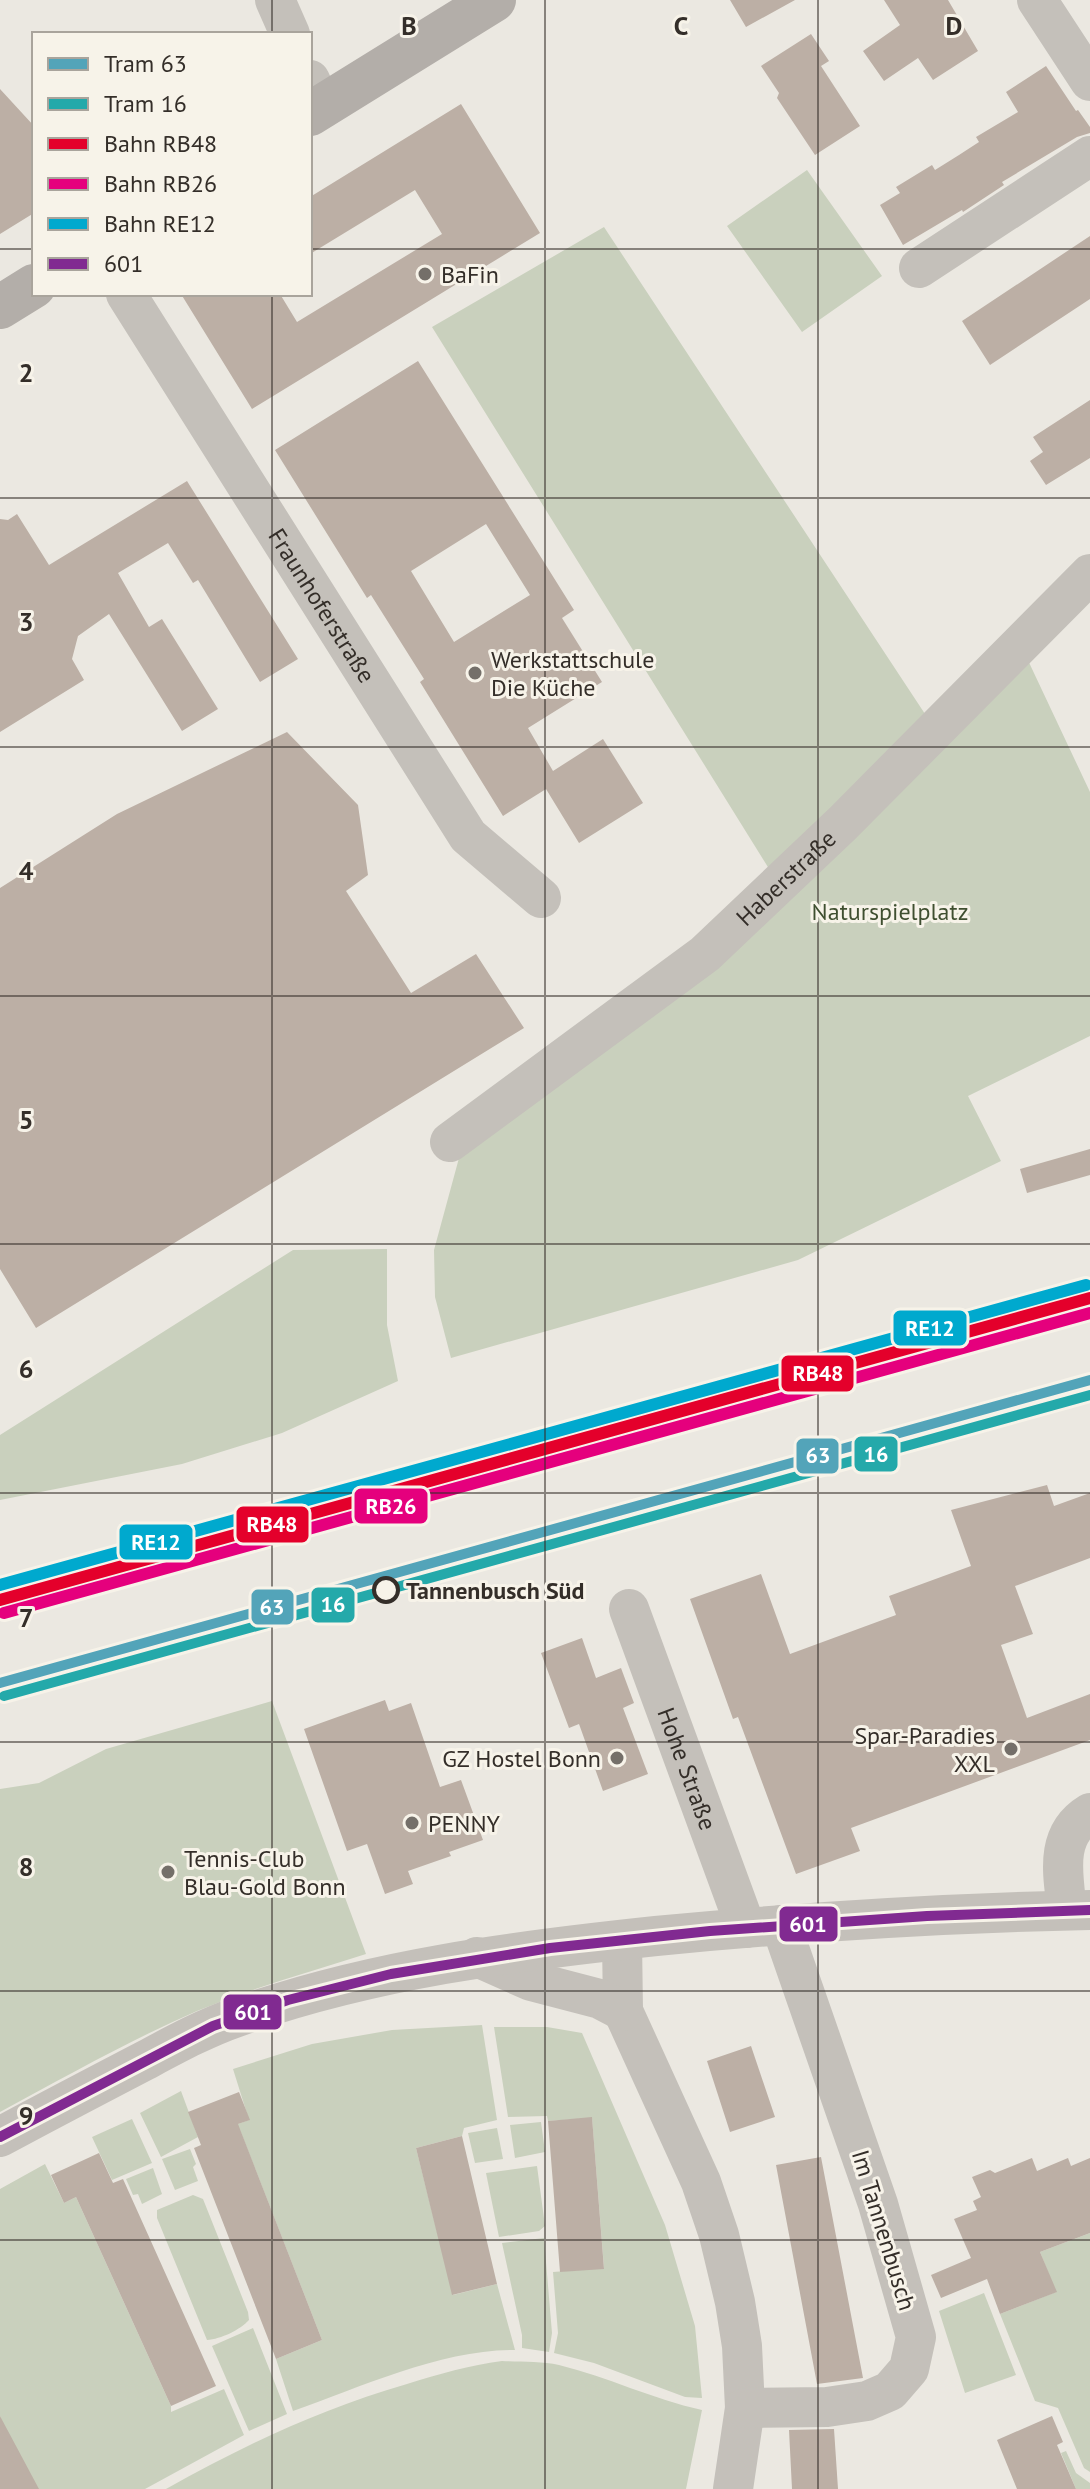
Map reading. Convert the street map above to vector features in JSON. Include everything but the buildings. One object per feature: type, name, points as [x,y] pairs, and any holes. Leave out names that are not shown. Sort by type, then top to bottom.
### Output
[{"type":"main road","points":[[314,100],[494,0]]},
{"type":"main road","points":[[0,307],[32,287]]},
{"type":"street","points":[[275,0],[289,32]]},
{"type":"street","points":[[1053,6],[1090,81]]},
{"type":"street","points":[[919,268],[1090,156]]},
{"type":"street","name":"Fraunhoferstraße","points":[[127,296],[468,836],[541,898]]},
{"type":"street","name":"Haberstraße","points":[[450,1142],[705,954],[843,823],[1090,574]]},
{"type":"street","name":"Hohe Straße","points":[[629,1609],[764,1926]]},
{"type":"street","points":[[0,2137],[173,2045],[233,2018],[289,1999],[378,1976],[477,1957],[764,1926],[1078,1910],[1063,1864],[1067,1836],[1079,1819],[1090,1813]]},
{"type":"street","name":"Im Tannenbusch","points":[[745,2408],[827,2407],[867,2401],[890,2391],[909,2369],[916,2337],[878,2204],[764,1926]]},
{"type":"street","points":[[622,1940],[623,2011],[701,2182],[719,2235],[742,2346],[745,2408],[733,2489]]},
{"type":"street","points":[[477,1957],[531,1981],[600,1999],[623,2011]]},
{"type":"green space","points":[[807,170],[882,276],[802,332],[727,226]]},
{"type":"green space","points":[[604,227],[927,717],[771,872],[432,327]]},
{"type":"green space","name":"Naturspielplatz","points":[[1025,654],[1090,792],[1090,1036],[968,1096],[1001,1161],[798,1260],[451,1358],[435,1297],[434,1250],[459,1158]]},
{"type":"green space","points":[[387,1249],[387,1325],[398,1381],[282,1433],[182,1464],[0,1500],[0,1435],[293,1250]]},
{"type":"green space","name":"Tennis-Club Blau-Gold Bonn","points":[[272,1701],[366,1954],[197,2011],[122,2046],[0,2112],[0,1789],[39,1783],[106,1749]]},
{"type":"green space","points":[[482,2025],[497,2120],[464,2128],[462,2136],[416,2148],[453,2295],[497,2284],[515,2350],[488,2351],[431,2363],[293,2411],[276,2359],[322,2340],[240,2130],[235,2125],[249,2120],[233,2069],[312,2044],[392,2030]]},
{"type":"green space","points":[[494,2027],[547,2027],[582,2033],[665,2225],[695,2326],[702,2398],[685,2397],[594,2363],[554,2353],[558,2333],[553,2272],[604,2268],[592,2118],[548,2121],[547,2116],[508,2117]]},
{"type":"green space","points":[[181,2091],[198,2137],[161,2157],[140,2113]]},
{"type":"green space","points":[[132,2119],[152,2163],[112,2180],[92,2137]]},
{"type":"green space","points":[[541,2122],[545,2152],[515,2158],[510,2125]]},
{"type":"green space","points":[[497,2128],[503,2159],[475,2163],[468,2133]]},
{"type":"green space","points":[[190,2149],[198,2181],[175,2190],[162,2159]]},
{"type":"green space","points":[[45,2164],[64,2203],[76,2197],[171,2406],[171,2412],[224,2389],[244,2435],[145,2489],[24,2489],[0,2416],[0,2189]]},
{"type":"green space","points":[[537,2166],[545,2226],[539,2231],[499,2237],[486,2173]]},
{"type":"green space","points":[[153,2168],[162,2194],[142,2204],[138,2194],[133,2195],[126,2179]]},
{"type":"green space","points":[[193,2195],[203,2199],[249,2320],[230,2333],[207,2340],[157,2218],[157,2210]]},
{"type":"green space","points":[[1090,2233],[1090,2472],[1084,2468],[1058,2408],[1035,2401],[1000,2314],[1056,2292],[1040,2252]]},
{"type":"green space","points":[[544,2238],[552,2333],[549,2352],[522,2348],[522,2335],[502,2243]]},
{"type":"green space","points":[[984,2293],[1016,2375],[965,2393],[939,2311]]},
{"type":"green space","points":[[253,2328],[287,2414],[249,2431],[212,2346]]},
{"type":"green space","points":[[502,2361],[559,2365],[702,2410],[686,2489],[166,2489],[254,2443],[343,2405],[443,2373]]},
{"type":"green space","points":[[1066,2451],[1076,2473],[1090,2483],[1090,2489],[1076,2489],[1061,2453]]},
{"type":"tram line","name":"63","points":[[0,1683],[1090,1380]]},
{"type":"tram line","name":"16","points":[[4,1696],[1090,1395]]},
{"type":"rail line","name":"RE12","points":[[0,1585],[1086,1285]]},
{"type":"rail line","name":"RB48","points":[[0,1600],[1090,1298]]},
{"type":"rail line","name":"RB26","points":[[4,1613],[1090,1313]]},
{"type":"transit line","name":"601","points":[[0,2137],[213,2026],[288,2000],[391,1974],[550,1948],[710,1931],[927,1916],[1090,1910]]},
{"type":"place","name":"BaFin","points":[[425,274]]},
{"type":"place","name":"Werkstattschule Die Küche","points":[[475,673]]},
{"type":"place","name":"Tannenbusch Süd","points":[[386,1590]]},
{"type":"place","name":"Spar-Paradies XXL","points":[[1011,1749]]},
{"type":"place","name":"GZ Hostel Bonn","points":[[617,1758]]},
{"type":"place","name":"PENNY","points":[[412,1823]]},
{"type":"place","name":"Tennis-Club Blau-Gold Bonn","points":[[168,1872]]}]
